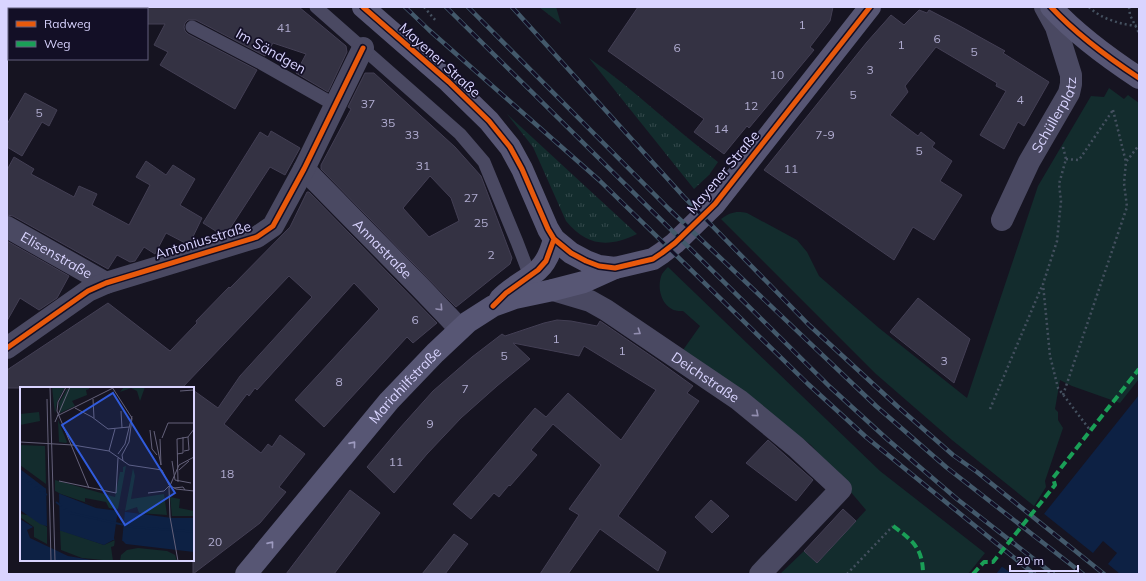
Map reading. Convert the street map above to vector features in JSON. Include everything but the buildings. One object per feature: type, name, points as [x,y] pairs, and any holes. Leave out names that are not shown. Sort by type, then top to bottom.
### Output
[{"type":"street","name":"Mayener Straße","points":[[363,7],[449,82],[489,121],[510,147],[522,169],[545,224],[554,239],[571,253],[586,261],[599,266],[614,268],[653,259],[675,243],[715,204],[870,7]]},
{"type":"street","name":"Schüllerplatz","points":[[1002,220],[1029,162],[1069,94],[1071,84],[1070,75],[1056,27],[1045,7]]},
{"type":"street","points":[[1051,7],[1091,44],[1139,78]]},
{"type":"street","name":"Antoniusstraße","points":[[7,348],[88,291],[106,283],[257,237],[273,226],[304,169],[363,48]]},
{"type":"street","name":"Annastraße","points":[[304,169],[460,329]]},
{"type":"street","name":"Elisenstraße","points":[[7,227],[106,283]]},
{"type":"street","points":[[493,306],[506,293],[538,270],[546,261],[554,239]]},
{"type":"street","name":"Mariahilfstraße","points":[[246,574],[389,401],[430,357],[460,329],[493,306],[515,298],[584,282],[614,268]]},
{"type":"street","name":"Deichstraße","points":[[553,290],[590,301],[606,310],[739,400],[796,447],[841,489],[760,574]]},
{"type":"lane","points":[[316,7],[460,134],[484,162],[530,276]]},
{"type":"lane","name":"Im Sändgen","points":[[192,27],[261,63],[335,105]]},
{"type":"path","points":[[424,7],[436,21]]},
{"type":"path","points":[[1089,7],[1105,18],[1139,26]]},
{"type":"path","points":[[1129,7],[1130,15],[1139,33]]},
{"type":"path","points":[[990,409],[1042,284],[1057,241],[1061,201],[1059,184],[1066,159],[1079,160],[1113,110],[1126,162],[1124,183],[1127,207],[1063,395]]},
{"type":"path","points":[[1126,162],[1139,145]]},
{"type":"path","points":[[1042,284],[1050,356],[1058,388],[1090,430]]},
{"type":"path","points":[[847,574],[893,526]]},
{"type":"green space","points":[[539,7],[556,7],[561,24]]},
{"type":"green space","points":[[589,58],[606,70],[718,162],[709,175],[694,189]]},
{"type":"green space","points":[[1109,88],[1124,99],[1128,95],[1139,103],[1139,379],[1120,403],[1072,386],[1060,380],[1055,409],[1058,412],[1058,420],[1063,428],[1045,481],[1046,487],[1034,506],[952,440],[876,374],[721,219],[734,213],[747,213],[797,240],[807,252],[819,276],[879,328],[967,398],[1038,186],[1091,96],[1104,97]]},
{"type":"green space","points":[[507,114],[637,234],[607,243],[590,240],[582,236],[574,229],[566,221],[533,147]]},
{"type":"green space","points":[[668,267],[880,471],[985,553],[968,574],[780,574],[804,551],[817,563],[866,510],[811,445],[683,350],[700,326],[683,311],[676,311],[671,308],[663,299],[660,280],[662,274]]},
{"type":"water","points":[[1139,395],[1139,574],[996,574]]},
{"type":"pier","points":[[1043,513],[1093,553],[1103,541],[1117,553],[1108,564],[1120,574],[1012,574],[1000,565]]},
{"type":"railway","points":[[405,7],[599,180],[808,384],[866,437],[1034,574]]},
{"type":"railway","points":[[446,7],[830,387],[887,439],[957,499],[1053,574]]},
{"type":"railway","points":[[468,7],[669,209],[876,406],[946,467],[1083,574]]},
{"type":"railway","points":[[512,7],[684,197],[809,325],[953,455],[977,472],[1104,574]]},
{"type":"marked path","points":[[973,574],[984,562],[993,562],[1055,485],[1053,478],[1139,369]]},
{"type":"marked path","points":[[893,526],[911,540],[919,551],[923,574]]},
{"type":"cycle path","points":[[363,7],[449,82],[489,121],[510,147],[522,169],[548,229],[554,239],[571,253],[586,261],[599,266],[615,268],[653,259],[675,243],[715,204],[870,7]]},
{"type":"cycle path","points":[[1051,7],[1071,27],[1093,45],[1139,78]]},
{"type":"cycle path","points":[[7,348],[88,291],[106,283],[257,237],[273,226],[304,169],[363,48]]},
{"type":"cycle path","points":[[493,306],[506,293],[538,270],[546,261],[554,239]]}]
